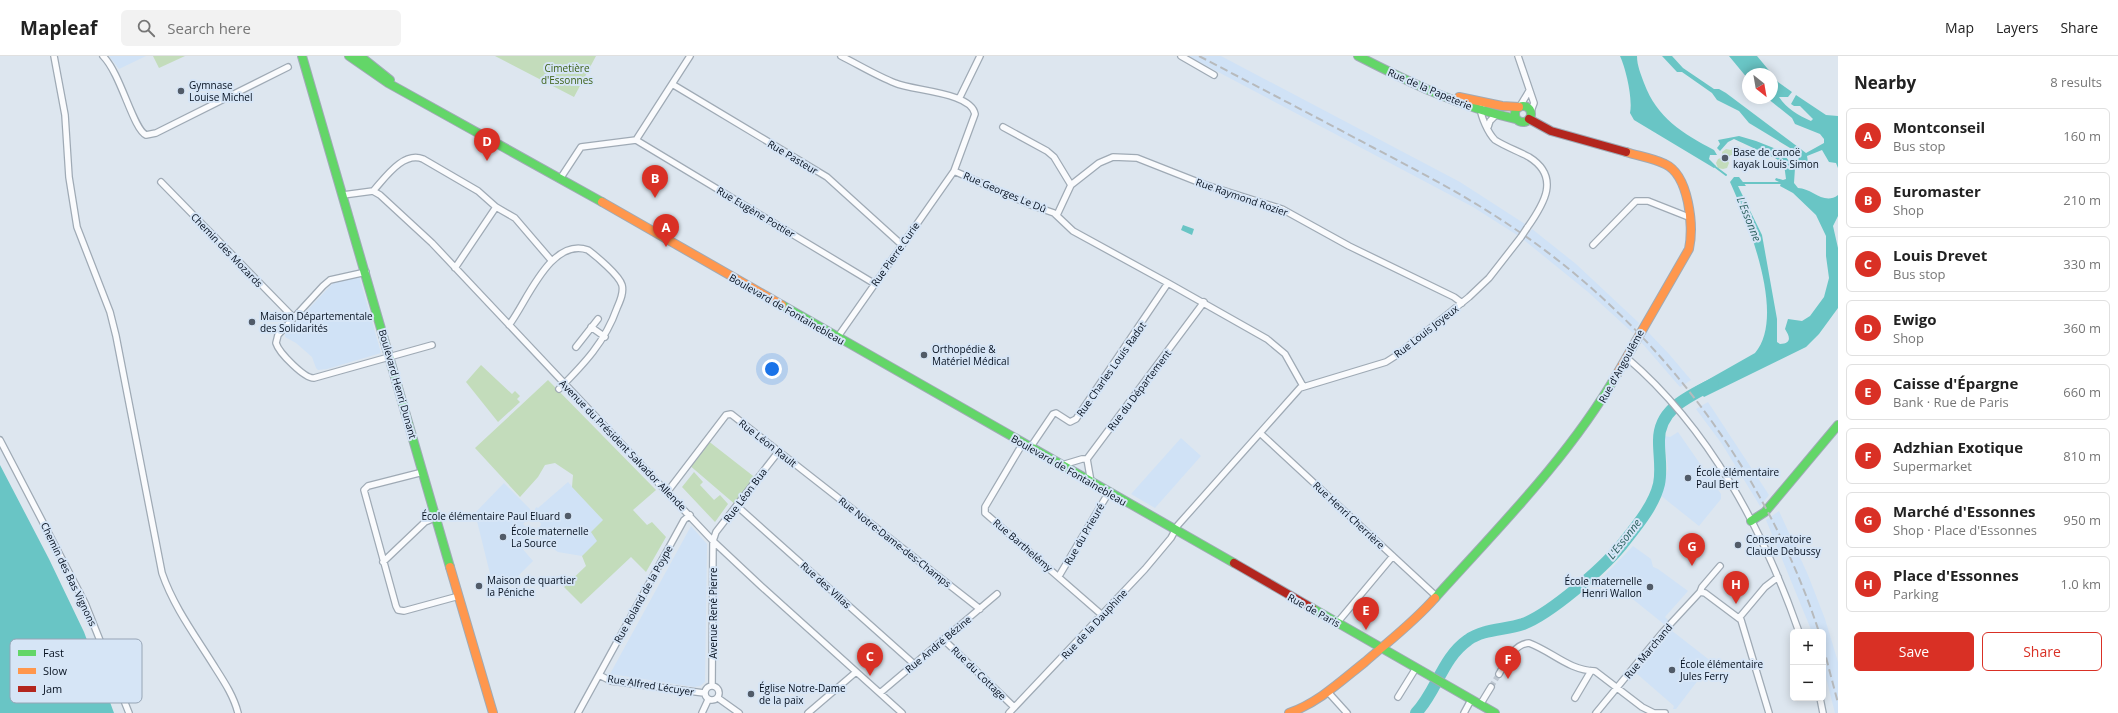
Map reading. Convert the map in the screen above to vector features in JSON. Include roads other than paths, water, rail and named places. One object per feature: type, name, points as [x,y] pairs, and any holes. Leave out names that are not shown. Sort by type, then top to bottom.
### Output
[{"type":"main road","name":"Boulevard Henri Dunant","points":[[302,56],[366,272],[393,355],[423,472],[437,517],[491,712]]},
{"type":"main road","name":"Boulevard de Fontainebleau","points":[[349,56],[378,77],[560,179],[1026,446],[1062,465],[1175,532]]},
{"type":"main road","name":"Boulevard de Fontainebleau","points":[[360,56],[398,88]]},
{"type":"main road","name":"Rue de la Papeterie","points":[[1358,56],[1419,87],[1480,112]]},
{"type":"main road","name":"Rue de la Papeterie","points":[[1367,56],[1455,97],[1484,103]]},
{"type":"main road","points":[[1480,112],[1516,118],[1523,122],[1530,115],[1528,107],[1484,103]]},
{"type":"main road","points":[[1516,118],[1515,113],[1520,107]]},
{"type":"main road","name":"Rue d'Angoulême","points":[[1289,713],[1298,710],[1328,692],[1417,618],[1539,482],[1597,408],[1643,326],[1685,259],[1692,238],[1691,216],[1679,181],[1666,164],[1551,131],[1530,115]]},
{"type":"main road","points":[[1751,521],[1765,512],[1838,425]]},
{"type":"main road","name":"Rue de Paris","points":[[1175,532],[1381,647],[1495,713]]},
{"type":"street","points":[[54,56],[65,115],[67,156],[77,227],[110,312],[116,336],[162,573],[184,618],[231,694],[238,713]]},
{"type":"street","points":[[103,56],[120,81],[138,128],[146,135],[156,133],[288,67]]},
{"type":"street","points":[[560,179],[582,147],[636,140],[690,56]]},
{"type":"street","name":"Rue Georges Le Dû","points":[[840,56],[901,85],[959,99],[973,108],[976,114],[954,171],[1057,215],[1073,231],[1204,302],[1267,339],[1290,361],[1303,386]]},
{"type":"street","points":[[959,99],[980,56]]},
{"type":"street","points":[[1181,56],[1214,75]]},
{"type":"street","points":[[1518,56],[1534,102],[1530,115]]},
{"type":"street","name":"Rue Pasteur","points":[[672,84],[827,177],[902,245]]},
{"type":"street","points":[[1520,107],[1529,90]]},
{"type":"street","points":[[1480,112],[1480,107],[1484,103]]},
{"type":"street","name":"Rue Louis Joyeux","points":[[1303,386],[1386,362],[1397,355],[1462,303],[1489,278],[1527,228],[1542,204],[1548,187],[1547,177],[1536,162],[1495,140],[1491,136],[1480,112]]},
{"type":"street","points":[[1488,127],[1490,121],[1496,115]]},
{"type":"street","points":[[1003,127],[1047,151],[1054,157],[1072,185]]},
{"type":"street","name":"Rue Eugène Pottier","points":[[636,140],[875,284]]},
{"type":"street","points":[[343,195],[373,191],[404,160],[416,156],[478,190],[496,206],[515,218],[551,260]]},
{"type":"street","name":"Rue Raymond Rozier","points":[[1057,215],[1072,185],[1106,159],[1122,156],[1137,158],[1203,184],[1282,209],[1349,246],[1454,297],[1462,303]]},
{"type":"street","name":"Rue Pierre Curie","points":[[838,338],[954,171]]},
{"type":"street","name":"Chemin des Mozards","points":[[161,182],[293,317]]},
{"type":"street","name":"Avenue du Président Salvador Allende","points":[[373,191],[388,201],[456,268],[564,384],[714,540],[761,586],[902,713]]},
{"type":"street","points":[[1593,245],[1627,208],[1636,201],[1648,201],[1686,216],[1691,216]]},
{"type":"street","points":[[456,268],[496,206]]},
{"type":"street","points":[[509,325],[551,260],[571,250],[582,248],[594,255],[621,282],[622,294],[610,328],[576,373],[559,389]]},
{"type":"street","points":[[366,272],[330,280],[293,317],[278,335],[277,347],[308,378],[314,378],[432,345]]},
{"type":"street","name":"Rue Charles Louis Radot","points":[[1026,446],[1053,414],[1056,413],[1070,422],[1076,419],[1168,283]]},
{"type":"street","name":"Rue du Département","points":[[1087,459],[1204,302]]},
{"type":"street","points":[[576,347],[598,319]]},
{"type":"street","points":[[591,327],[605,336]]},
{"type":"street","points":[[1626,358],[1670,399],[1727,479],[1751,521],[1778,577],[1799,629]]},
{"type":"street","points":[[1175,532],[1178,525],[1303,386]]},
{"type":"street","name":"Rue Léon Rault","points":[[668,491],[728,414],[779,451],[810,476]]},
{"type":"street","name":"Rue Henri Cherrière","points":[[1260,433],[1437,597]]},
{"type":"street","name":"Chemin des Bas Vignons","points":[[0,440],[85,602],[100,639]]},
{"type":"street","name":"Rue Barthelémy","points":[[1026,446],[984,510],[1102,615]]},
{"type":"street","name":"Rue Léon Bua","points":[[714,540],[716,532],[779,451]]},
{"type":"street","points":[[1062,465],[1087,459],[1091,482]]},
{"type":"street","points":[[423,472],[368,486],[364,493],[383,562],[398,610],[404,611],[459,596]]},
{"type":"street","name":"Rue Notre-Dame-des-Champs","points":[[810,476],[980,609]]},
{"type":"street","name":"Rue du Prieuré","points":[[1059,576],[1108,492]]},
{"type":"street","name":"Rue des Villas","points":[[737,506],[914,664]]},
{"type":"street","name":"Rue Roland de la Poype","points":[[578,713],[684,520],[690,515]]},
{"type":"street","points":[[383,562],[424,522],[437,517]]},
{"type":"street","name":"Rue de la Dauphine","points":[[1009,713],[1145,569],[1172,538],[1175,532]]},
{"type":"street","name":"Avenue René Pierre","points":[[712,686],[714,540]]},
{"type":"street","points":[[1337,623],[1394,556]]},
{"type":"street","name":"Rue Marchand","points":[[1596,713],[1696,594],[1700,592],[1702,587],[1720,566]]},
{"type":"street","points":[[1739,618],[1766,587],[1778,577]]},
{"type":"street","points":[[1700,592],[1705,593],[1739,618],[1769,713]]},
{"type":"street","name":"Rue André Bézine","points":[[880,693],[997,594]]},
{"type":"street","name":"Rue du Cottage","points":[[944,640],[1014,707]]},
{"type":"street","points":[[1499,674],[1515,649],[1529,642],[1573,667],[1585,672],[1594,671],[1642,707],[1654,713],[1665,713]]},
{"type":"street","points":[[1398,697],[1416,668]]},
{"type":"street","points":[[1575,698],[1591,671]]},
{"type":"street","points":[[808,713],[856,672]]},
{"type":"street","name":"Rue Alfred Lécuyer","points":[[599,675],[611,681],[704,693]]},
{"type":"street","points":[[708,700],[704,693],[708,687],[712,686],[719,691],[718,698]]},
{"type":"street","points":[[1480,705],[1491,687]]},
{"type":"street","points":[[1328,692],[1347,713]]},
{"type":"street","points":[[708,700],[718,698]]},
{"type":"street","points":[[718,698],[739,713]]},
{"type":"street","points":[[702,713],[708,700]]},
{"type":"street","points":[[1464,713],[1471,700]]},
{"type":"street","points":[[1821,701],[1823,713]]},
{"type":"street","name":"Chemin des Bas Vignons","points":[[125,703],[129,713]]},
{"type":"water","points":[[1620,56],[1637,56],[1638,67],[1644,83],[1656,106],[1663,115],[1681,131],[1714,150],[1717,155],[1710,155],[1709,159],[1716,166],[1714,168],[1634,120],[1630,113],[1631,100],[1625,68]]},
{"type":"water","points":[[1662,56],[1672,56],[1683,68],[1714,89],[1719,89],[1726,93],[1806,153],[1824,143],[1824,139],[1820,134],[1795,124],[1792,118],[1774,104],[1778,104],[1778,82],[1792,92],[1788,97],[1779,97],[1797,114],[1811,121],[1813,119],[1800,106],[1794,106],[1791,104],[1796,95],[1826,115],[1838,116],[1838,168],[1836,163],[1829,162],[1822,150],[1807,156],[1808,162],[1803,164],[1801,162],[1795,168],[1794,183],[1798,188],[1823,198],[1833,198],[1838,195],[1838,216],[1833,226],[1838,248],[1838,308],[1819,334],[1806,347],[1704,397],[1695,387],[1755,353],[1764,337],[1767,316],[1766,293],[1761,268],[1746,220],[1730,182],[1734,177],[1739,177],[1746,186],[1738,186],[1762,235],[1777,319],[1777,342],[1780,344],[1787,342],[1789,339],[1785,329],[1788,319],[1802,321],[1810,316],[1824,297],[1829,278],[1826,256],[1826,236],[1816,215],[1793,193],[1780,186],[1781,183],[1775,180],[1776,178],[1783,180],[1786,179],[1784,164],[1775,158],[1734,139],[1728,142],[1720,151],[1717,148],[1720,144],[1718,140],[1739,136],[1781,151],[1793,166],[1799,158],[1795,151],[1749,123],[1739,111],[1717,100],[1712,93],[1682,72],[1677,72]]},
{"type":"water","points":[[1729,56],[1757,56],[1767,68],[1742,68],[1742,72]]},
{"type":"water","points":[[1183,225],[1194,229],[1192,235],[1181,230]]},
{"type":"water","points":[[0,465],[49,559],[87,639],[10,639],[10,703],[110,703],[114,713],[0,713]]},
{"type":"waterway","name":"L'Essonne","points":[[1714,166],[1726,175]]},
{"type":"waterway","points":[[1742,183],[1782,183]]},
{"type":"waterway","name":"L'Essonne","points":[[1416,713],[1459,647],[1474,636],[1494,630],[1516,626],[1534,619],[1575,590],[1612,556],[1632,532],[1648,509],[1657,492],[1660,474],[1660,431],[1664,421],[1669,413],[1685,399],[1713,384]]},
{"type":"tunnel","points":[[1491,687],[1499,674]]},
{"type":"railway","points":[[1199,56],[1446,186],[1481,207],[1515,229],[1566,267],[1615,309],[1659,356],[1700,405],[1737,458],[1769,514],[1797,572],[1818,629]]},
{"type":"railway","points":[[1826,657],[1838,703]]},
{"type":"place","name":"Gymnase Louise Michel","points":[[181,91]]},
{"type":"place","name":"Base de canoë kayak Louis Simon","points":[[1725,158]]},
{"type":"place","name":"Ewigo","points":[[487,161]]},
{"type":"place","name":"Euromaster","points":[[655,198]]},
{"type":"place","name":"Montconseil","points":[[666,247]]},
{"type":"place","name":"Maison Départementale des Solidarités","points":[[252,322]]},
{"type":"place","name":"Orthopédie & Matériel Médical","points":[[924,355]]},
{"type":"place","name":"École élémentaire Paul Bert","points":[[1688,478]]},
{"type":"place","name":"École élémentaire Paul Eluard","points":[[568,516]]},
{"type":"place","name":"École maternelle La Source","points":[[503,537]]},
{"type":"place","name":"Conservatoire Claude Debussy","points":[[1738,545]]},
{"type":"place","name":"Marché d'Essonnes","points":[[1692,566]]},
{"type":"place","name":"Maison de quartier la Péniche","points":[[479,586]]},
{"type":"place","name":"École maternelle Henri Wallon","points":[[1650,587]]},
{"type":"place","name":"Place d'Essonnes","points":[[1736,604]]},
{"type":"place","name":"Caisse d'Épargne","points":[[1366,630]]},
{"type":"place","name":"École élémentaire Jules Ferry","points":[[1672,670]]},
{"type":"place","name":"Louis Drevet","points":[[870,676]]},
{"type":"place","name":"Adzhian Exotique","points":[[1508,679]]},
{"type":"place","name":"Église Notre-Dame de la paix","points":[[751,694]]},
{"type":"park label","name":"Cimetière d'Essonnes","points":[[567,74]]}]
